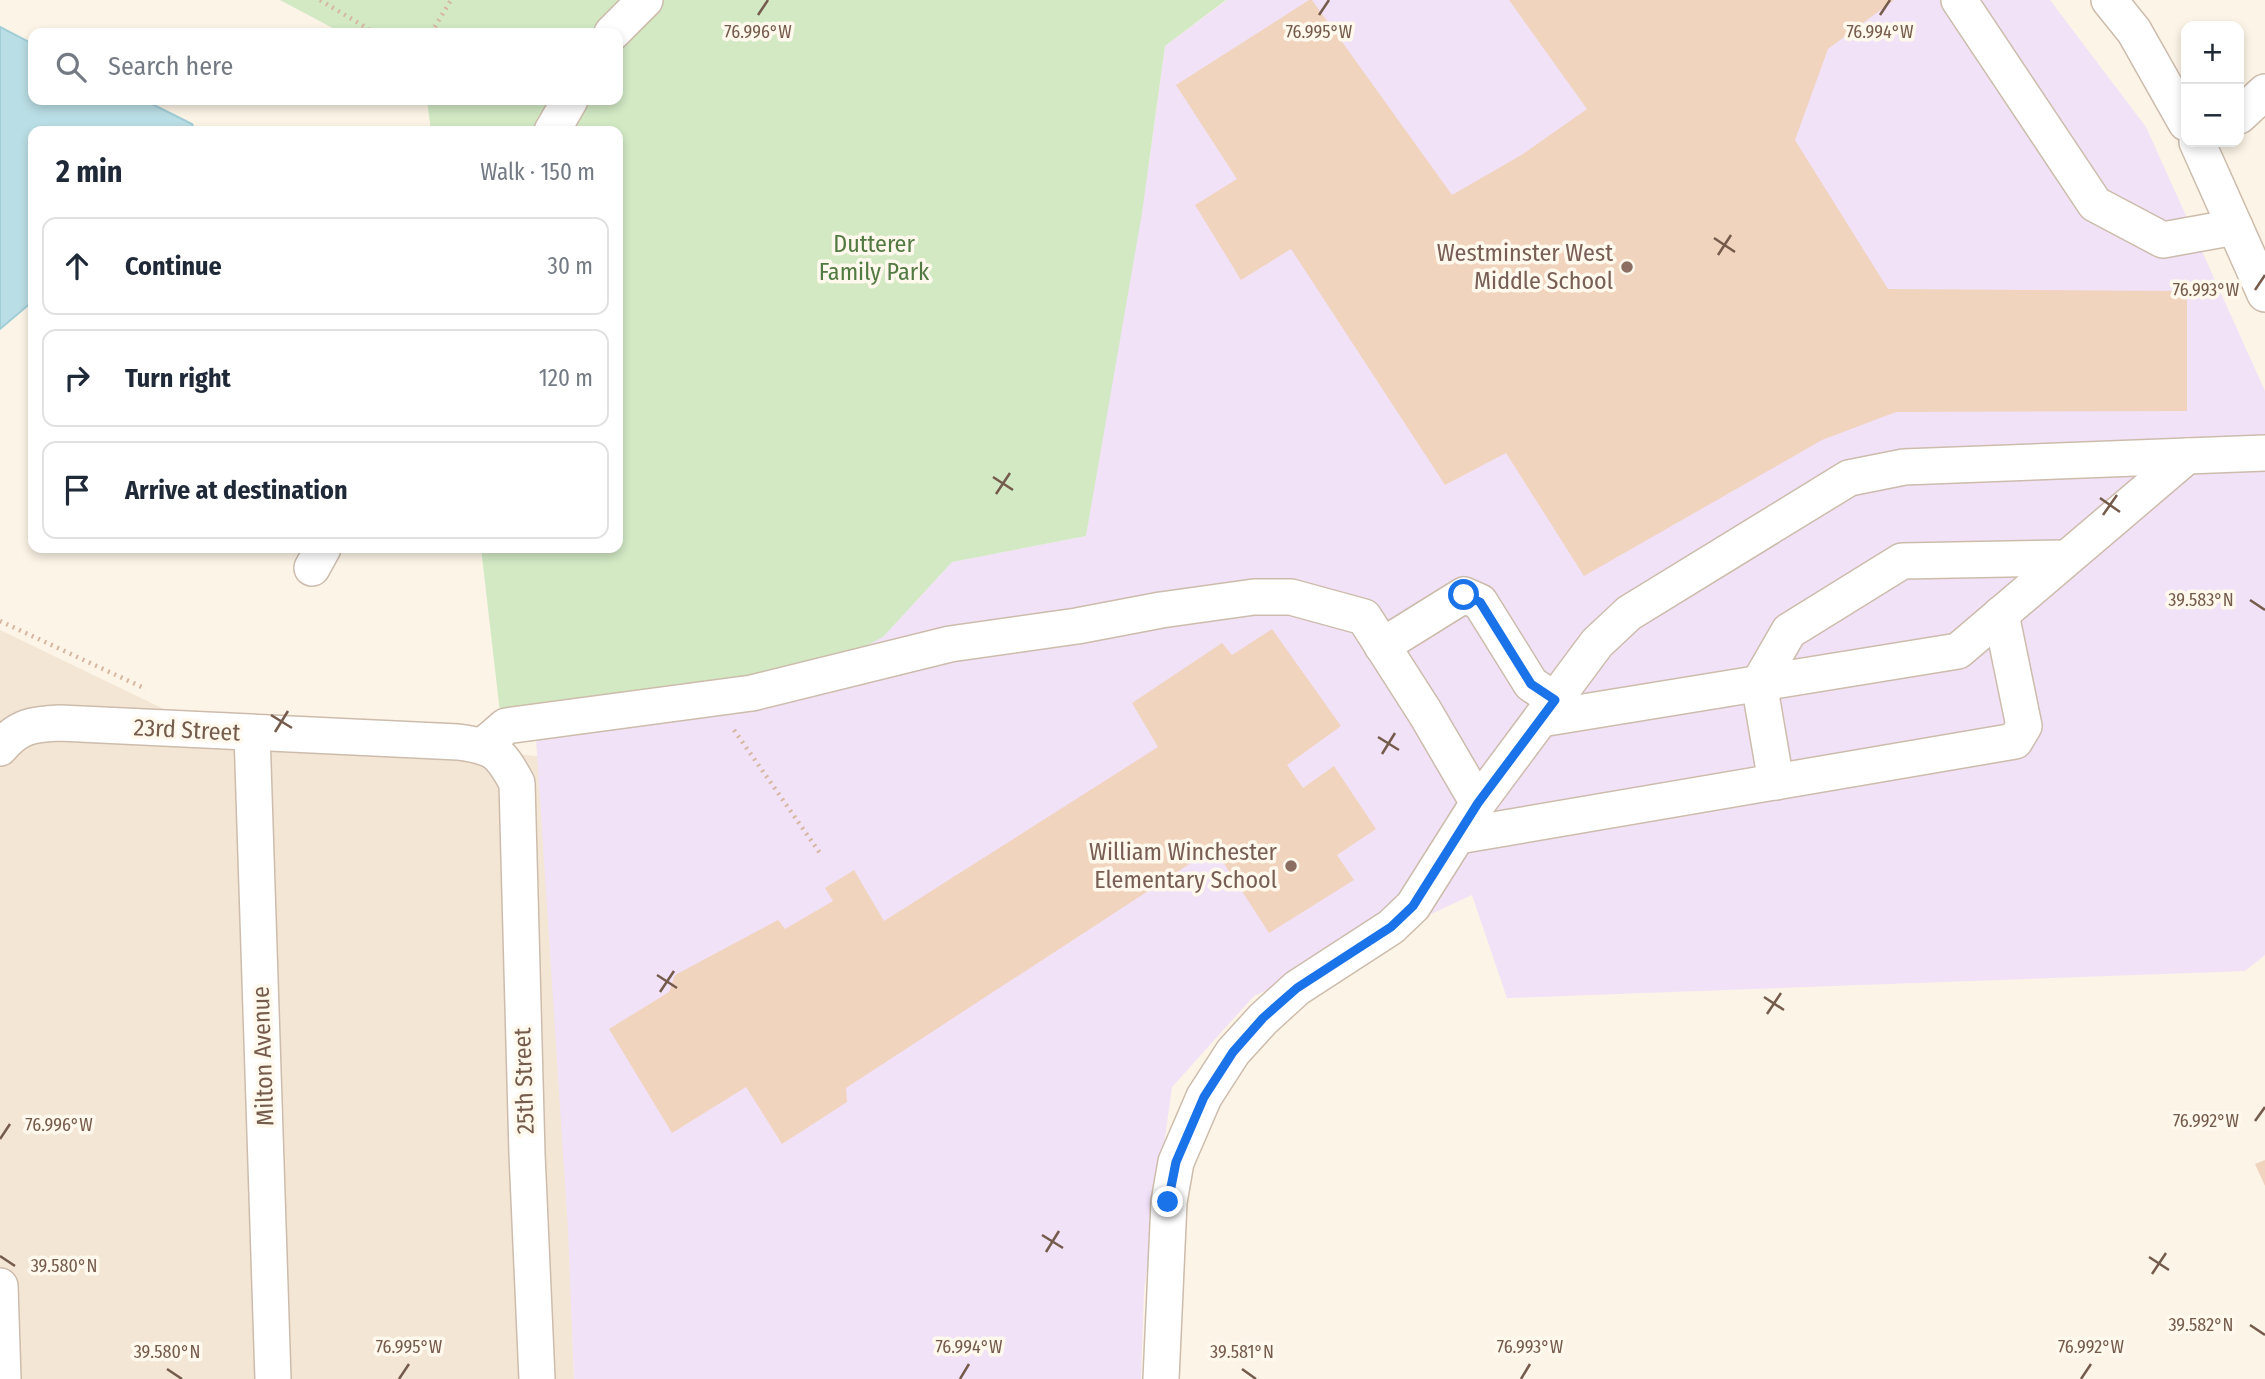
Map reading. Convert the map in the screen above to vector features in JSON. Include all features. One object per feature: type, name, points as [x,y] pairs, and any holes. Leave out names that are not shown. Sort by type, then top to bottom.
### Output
[{"type":"street","points":[[617,28],[645,0]]},
{"type":"street","points":[[1959,0],[2095,204],[2163,240],[2235,227]]},
{"type":"street","points":[[2109,0],[2134,32],[2181,110]]},
{"type":"street","points":[[2244,111],[2265,92]]},
{"type":"street","points":[[555,126],[567,105]]},
{"type":"street","points":[[2202,147],[2265,294]]},
{"type":"street","points":[[1161,1379],[1168,1202],[1176,1162],[1204,1097],[1233,1052],[1263,1018],[1297,988],[1391,927],[1413,906],[1478,803],[1597,643],[1629,613],[1849,478],[1904,467],[2265,453]]},
{"type":"street","points":[[1548,709],[1759,683],[1958,651],[2187,456]]},
{"type":"street","points":[[1776,782],[1759,683],[1789,631],[1902,561],[2066,558]]},
{"type":"street","points":[[1382,646],[1464,595],[1480,602],[1548,709]]},
{"type":"street","points":[[484,745],[506,726],[713,699],[784,686],[950,644],[1254,597],[1291,597],[1364,617],[1426,714],[1478,803]]},
{"type":"street","points":[[1458,836],[2015,741],[2024,726],[2001,614]]},
{"type":"street","name":"23rd Street","points":[[5,742],[32,724],[60,723],[484,745]]},
{"type":"street","name":"Milton Avenue","points":[[253,733],[273,1379]]},
{"type":"street","name":"25th Street","points":[[484,745],[503,758],[517,783],[527,1154],[537,1379]]},
{"type":"street","points":[[0,1286],[3,1379]]},
{"type":"path","points":[[320,0],[367,28]]},
{"type":"path","points":[[434,28],[451,0]]},
{"type":"shaded area","points":[[1227,0],[2050,0],[2146,127],[2265,391],[2265,955],[2245,971],[1507,998],[1472,895],[1254,996],[1172,1087],[1144,1290],[1141,1379],[574,1379],[568,1229],[535,723],[883,637],[952,562],[1086,536],[1150,156],[1165,46]]},
{"type":"shaded area","points":[[0,630],[172,713],[551,758],[574,1379],[0,1379]]},
{"type":"green space","name":"Dutterer Family Park","points":[[280,0],[1226,0],[1165,46],[1142,213],[1086,536],[952,562],[883,637],[829,665],[501,721],[482,553],[623,553],[623,126],[430,126],[428,105],[623,105],[623,28],[333,28]]},
{"type":"water","points":[[0,27],[28,41],[28,105],[154,105],[193,126],[28,126],[28,305],[0,329]]},
{"type":"building","name":"Westminster West Middle School","points":[[1312,0],[1452,195],[1523,154],[1587,109],[1509,0],[1894,0],[1828,49],[1795,140],[1888,289],[2187,291],[2187,411],[1896,412],[1822,440],[1584,576],[1506,453],[1445,485],[1291,249],[1241,280],[1195,205],[1237,179],[1176,85]]},
{"type":"building","name":"William Winchester Elementary School","points":[[1272,629],[1341,726],[1287,765],[1303,788],[1334,766],[1376,829],[1337,855],[1354,880],[1269,933],[1214,848],[846,1088],[847,1102],[782,1144],[746,1087],[672,1133],[609,1029],[669,992],[675,975],[778,920],[785,929],[833,901],[825,888],[854,870],[884,921],[1158,747],[1132,703],[1222,643],[1232,655]]},
{"type":"building","points":[[2265,1160],[2265,1186],[2255,1164]]},
{"type":"place","name":"Westminster West Middle School","points":[[1627,267]]},
{"type":"place","name":"William Winchester Elementary School","points":[[1291,866]]},
{"type":"route","points":[[1168,1202],[1176,1162],[1204,1097],[1233,1052],[1263,1018],[1297,988],[1391,927],[1413,906],[1478,803],[1555,700],[1531,684],[1480,602],[1464,595]]}]
